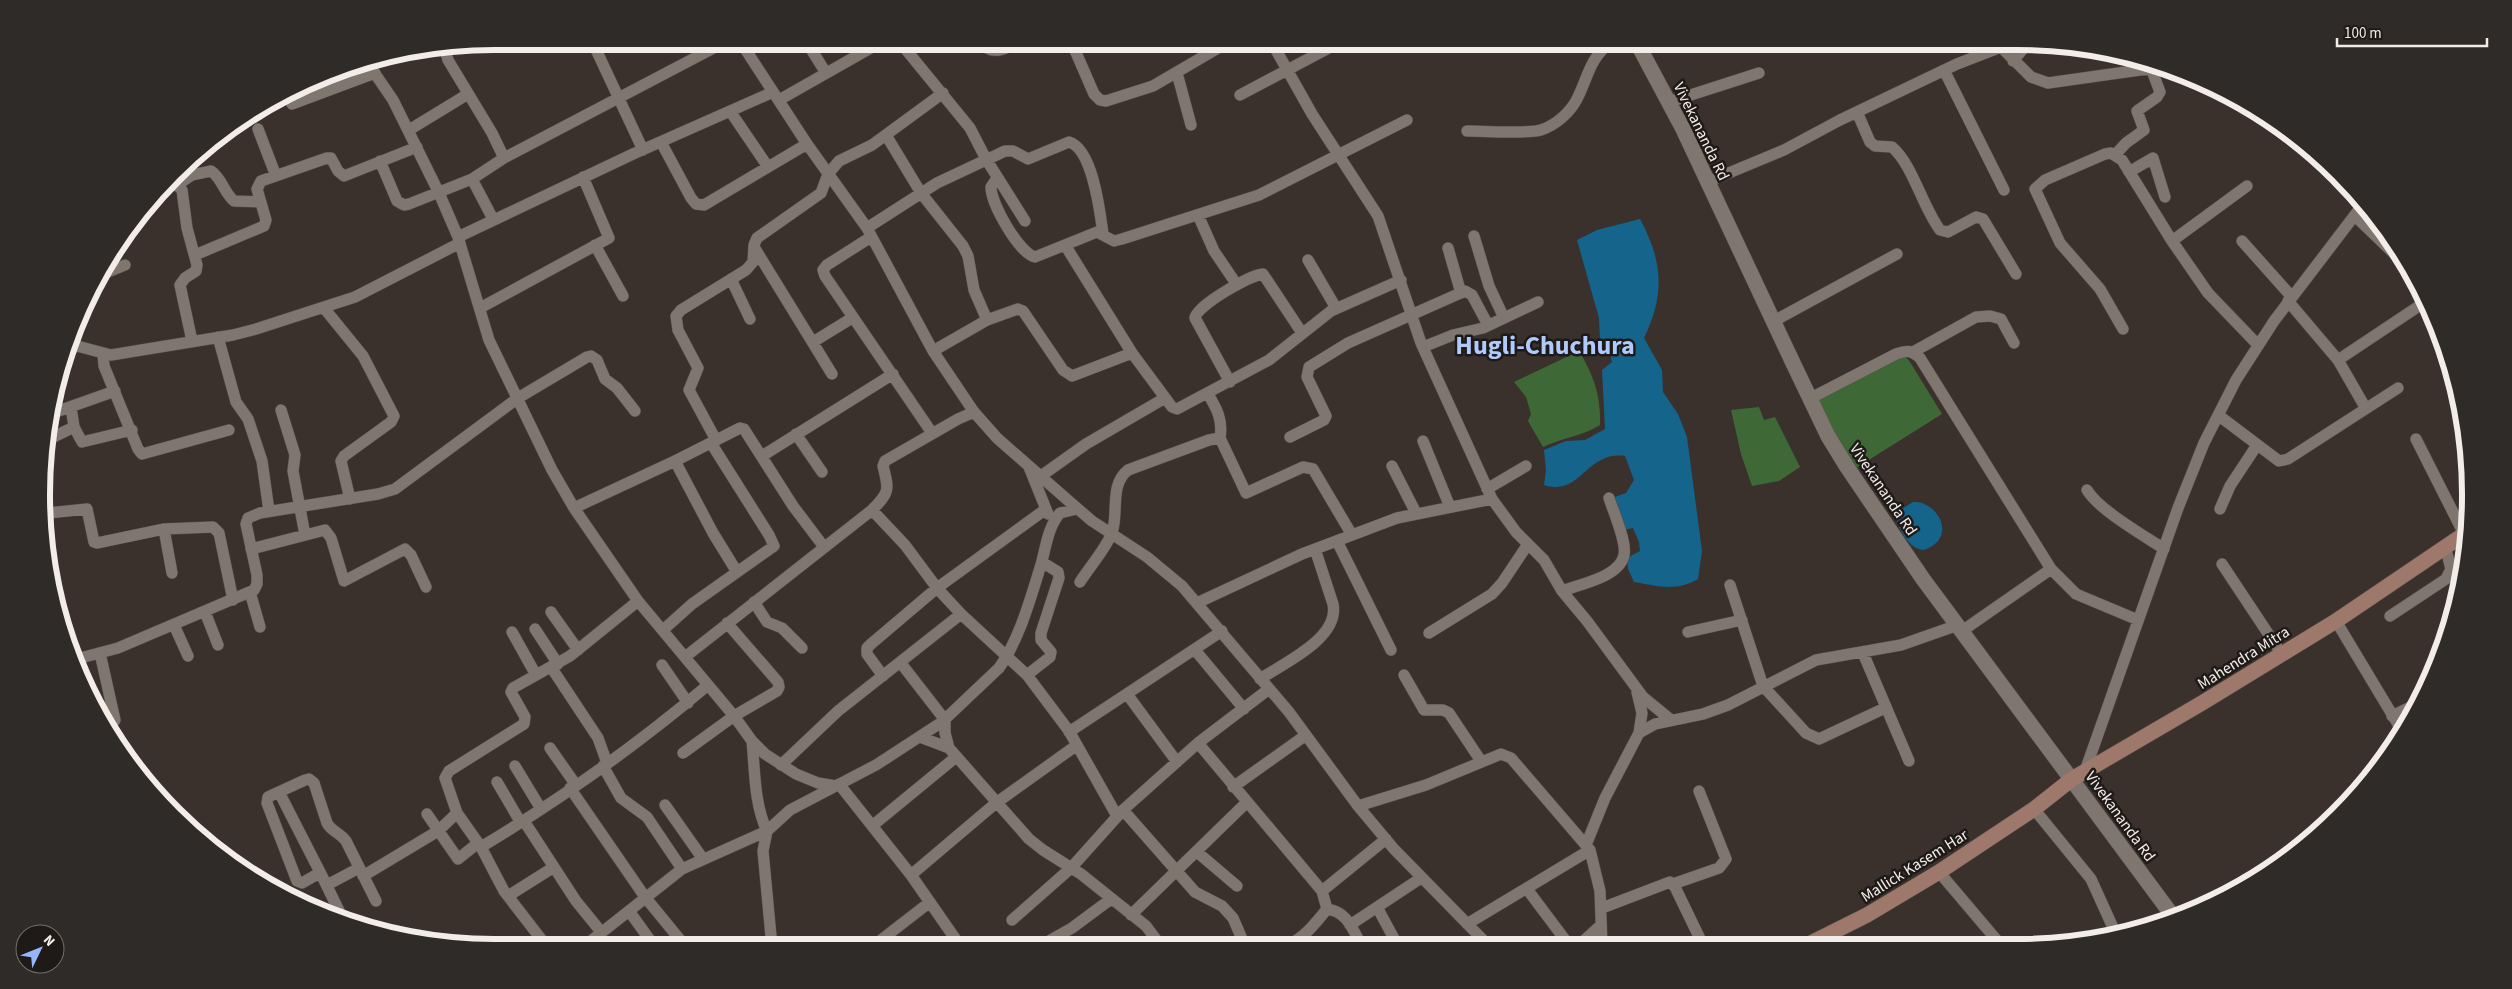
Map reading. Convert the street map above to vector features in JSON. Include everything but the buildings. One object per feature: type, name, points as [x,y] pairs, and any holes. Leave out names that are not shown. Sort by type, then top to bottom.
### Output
[{"type":"main road","name":"Mahendra Mitra","points":[[2034,809],[2079,775],[2336,621],[2460,537]]},
{"type":"main road","name":"Mallick Kasem Har","points":[[1831,939],[1939,872],[2034,809]]},
{"type":"street","points":[[596,50],[643,150]]},
{"type":"street","points":[[380,161],[400,204],[409,204],[472,179],[504,158],[709,50]]},
{"type":"street","points":[[746,50],[807,144],[869,232],[933,351],[974,412],[997,438],[1078,509],[1164,571],[1198,603],[1306,735],[1358,806],[1421,878],[1482,939]]},
{"type":"street","points":[[812,50],[826,73]]},
{"type":"street","points":[[77,346],[111,355],[218,337],[269,326],[324,308],[366,292],[493,219],[730,111],[776,96],[826,73],[867,50]]},
{"type":"street","points":[[906,50],[970,128],[986,160],[1025,222]]},
{"type":"street","points":[[990,50],[998,52],[1002,50]]},
{"type":"street","points":[[1075,50],[1094,94],[1100,100],[1106,101],[1153,86],[1215,50]]},
{"type":"street","points":[[1276,50],[1312,114],[1378,216],[1401,280],[1410,314],[1423,347],[1490,494],[1508,522],[1544,560],[1562,591],[1587,621],[1634,685],[1651,704],[1671,720]]},
{"type":"street","points":[[1240,95],[1287,68],[1324,50]]},
{"type":"street","points":[[1467,131],[1540,131],[1552,125],[1571,108],[1578,98],[1592,60],[1601,50]]},
{"type":"street","name":"Vivekananda Rd","points":[[1641,50],[1707,182],[1828,436],[1846,468],[1960,628],[2079,775],[2170,912]]},
{"type":"street","points":[[1707,182],[1784,150],[1857,112],[1986,50]]},
{"type":"street","points":[[2003,50],[2031,77],[2048,83],[2145,69]]},
{"type":"street","points":[[2013,61],[2022,50]]},
{"type":"street","points":[[446,53],[448,60],[492,133],[504,158]]},
{"type":"street","points":[[371,68],[393,100],[439,193],[459,240],[489,340],[552,470],[574,508],[638,602],[685,656],[752,741],[765,754],[781,765],[818,783],[838,785],[911,875],[955,939]]},
{"type":"street","points":[[1944,70],[2004,190]]},
{"type":"street","points":[[2115,155],[2126,143],[2144,130],[2137,112],[2139,108],[2157,97],[2160,92],[2154,72]]},
{"type":"street","points":[[292,104],[375,73]]},
{"type":"street","points":[[1177,73],[1191,126]]},
{"type":"street","points":[[1668,102],[1759,73]]},
{"type":"street","points":[[663,630],[692,604],[774,546],[713,442],[689,390],[698,368],[675,322],[681,310],[731,279],[753,262],[754,245],[762,232],[821,193],[828,174],[839,161],[872,145],[943,93]]},
{"type":"street","points":[[409,130],[468,94]]},
{"type":"street","points":[[730,111],[768,167]]},
{"type":"street","points":[[1857,112],[1870,142],[1875,146],[1892,148],[1906,163],[1915,187],[1940,230],[1948,232],[1976,216],[1983,220],[2016,274]]},
{"type":"street","points":[[997,178],[991,187],[992,200],[1029,255],[1035,257],[1097,232],[1114,241],[1259,195],[1340,156],[1407,120]]},
{"type":"street","points":[[258,129],[276,176]]},
{"type":"street","points":[[886,135],[921,192],[963,246],[968,256],[974,290],[987,320]]},
{"type":"street","points":[[661,142],[696,204],[704,205],[807,144]]},
{"type":"street","points":[[932,433],[893,374],[852,318],[824,276],[823,270],[921,192],[986,160],[1013,151],[1028,159],[1062,144],[1076,144],[1081,149],[1092,176],[1103,234]]},
{"type":"street","points":[[195,254],[264,226],[266,220],[257,189],[259,183],[323,158],[331,158],[338,171],[344,176],[417,147]]},
{"type":"street","points":[[2123,329],[2100,289],[2060,243],[2035,189],[2045,180],[2105,154],[2115,155],[2122,160],[2172,241],[2218,306],[2258,345]]},
{"type":"street","points":[[2129,172],[2153,158],[2165,197]]},
{"type":"street","points":[[179,181],[192,175],[211,171],[216,174],[226,192],[234,201],[260,202]]},
{"type":"street","points":[[480,308],[609,238],[583,177]]},
{"type":"street","points":[[472,179],[493,219]]},
{"type":"street","points":[[176,184],[182,190],[187,228],[195,254],[196,271],[185,278],[180,285],[192,341]]},
{"type":"street","points":[[2172,241],[2247,186]]},
{"type":"street","points":[[2079,775],[2204,443],[2258,345],[2290,299],[2359,210]]},
{"type":"street","points":[[1198,215],[1214,251],[1237,285]]},
{"type":"street","points":[[2355,216],[2384,244]]},
{"type":"street","points":[[1474,236],[1489,286],[1504,318]]},
{"type":"street","points":[[2242,241],[2338,360],[2365,407]]},
{"type":"street","points":[[595,245],[623,296]]},
{"type":"street","points":[[754,245],[832,374]]},
{"type":"street","points":[[1065,245],[1132,353],[1172,407],[1177,409],[1269,360],[1336,308],[1401,280]]},
{"type":"street","points":[[1448,248],[1461,293]]},
{"type":"street","points":[[1774,321],[1897,254]]},
{"type":"street","points":[[1308,260],[1336,308]]},
{"type":"street","points":[[110,271],[125,266]]},
{"type":"street","points":[[1230,382],[1195,318],[1195,314],[1200,308],[1250,277],[1263,274],[1302,334]]},
{"type":"street","points":[[731,279],[750,318]]},
{"type":"street","points":[[1290,437],[1324,420],[1326,416],[1307,377],[1309,367],[1348,343],[1410,314],[1461,293],[1468,292],[1472,295],[1488,325]]},
{"type":"street","points":[[1423,347],[1488,325],[1538,302]]},
{"type":"street","points":[[2338,360],[2420,306]]},
{"type":"street","points":[[324,308],[363,356],[394,416],[390,422],[344,456],[341,461],[350,499]]},
{"type":"street","points":[[933,351],[987,320],[1018,309],[1023,311],[1063,370],[1072,376],[1132,353]]},
{"type":"street","points":[[1913,352],[1976,317],[1984,316],[2001,319],[2014,343]]},
{"type":"street","points":[[812,342],[852,318]]},
{"type":"street","points":[[218,337],[236,402],[251,425],[262,461],[269,511]]},
{"type":"street","points":[[1811,398],[1896,354],[1906,350],[1913,352],[1920,358],[2051,569],[2076,594],[2138,620]]},
{"type":"street","points":[[103,354],[104,366],[132,430],[138,449],[142,454],[229,430]]},
{"type":"street","points":[[81,658],[118,648],[250,592],[258,584],[246,524],[248,518],[269,511],[378,494],[395,488],[518,398],[587,357],[591,356],[596,360],[605,379],[617,388],[635,411]]},
{"type":"street","points":[[762,456],[893,374]]},
{"type":"street","points":[[2218,415],[2279,461],[2288,459],[2365,407],[2398,388]]},
{"type":"street","points":[[58,411],[115,391]]},
{"type":"street","points":[[1208,394],[1220,415],[1222,427],[1220,438],[1246,493],[1303,467],[1313,469],[1352,535]]},
{"type":"street","points":[[1041,476],[1086,444],[1165,398]]},
{"type":"street","points":[[71,407],[74,427],[80,439],[85,442],[132,430]]},
{"type":"street","points":[[281,410],[295,456],[292,471],[301,506],[305,535]]},
{"type":"street","points":[[685,656],[872,510],[887,494],[888,486],[883,466],[885,461],[932,433],[974,412]]},
{"type":"street","points":[[54,437],[74,427]]},
{"type":"street","points":[[574,508],[675,461],[740,428],[744,429],[793,506],[824,547]]},
{"type":"street","points":[[796,434],[822,472]]},
{"type":"street","points":[[1080,582],[1112,533],[1118,484],[1123,474],[1128,470],[1209,440],[1220,438]]},
{"type":"street","points":[[2416,439],[2461,524]]},
{"type":"street","points":[[1423,441],[1450,507]]},
{"type":"street","points":[[2220,509],[2230,486],[2257,445]]},
{"type":"street","points":[[675,461],[713,533],[737,572]]},
{"type":"street","points":[[1392,466],[1416,513]]},
{"type":"street","points":[[1198,603],[1266,570],[1352,535],[1416,513],[1450,507],[1490,494],[1526,466]]},
{"type":"street","points":[[1029,467],[1051,526]]},
{"type":"street","points":[[2087,490],[2091,496],[2118,517],[2164,549]]},
{"type":"street","points":[[1562,591],[1606,574],[1621,563],[1624,548],[1609,498]]},
{"type":"street","points":[[51,513],[87,509],[94,542],[97,543],[164,529],[213,527],[217,530],[233,600]]},
{"type":"street","points":[[883,676],[867,654],[867,648],[937,588],[1046,509]]},
{"type":"street","points":[[596,939],[645,897],[682,870],[767,831],[790,810],[876,765],[945,720],[999,668],[1006,658],[1026,609],[1042,562],[1051,526],[1060,513],[1078,509]]},
{"type":"street","points":[[872,510],[904,545],[937,588],[961,614],[1006,658],[1027,675],[1069,732],[1120,813],[1196,892],[1222,906],[1238,926],[1243,939]]},
{"type":"street","points":[[164,529],[172,573]]},
{"type":"street","points":[[251,549],[321,529],[327,532],[344,580],[405,549],[411,554],[426,587]]},
{"type":"street","points":[[1337,541],[1391,650]]},
{"type":"street","points":[[1429,634],[1492,594],[1502,583],[1528,544]]},
{"type":"street","points":[[2390,616],[2446,579],[2451,569],[2445,546]]},
{"type":"street","points":[[1260,679],[1320,640],[1333,620],[1335,612],[1333,604],[1315,549]]},
{"type":"street","points":[[1027,675],[1050,657],[1050,652],[1041,640],[1041,633],[1059,578],[1058,572],[1042,562]]},
{"type":"street","points":[[2222,564],[2280,653]]},
{"type":"street","points":[[1639,733],[1655,724],[1703,714],[1728,705],[1816,660],[1840,654],[1863,653],[1901,645],[1960,628],[2051,569]]},
{"type":"street","points":[[1730,585],[1763,686],[1806,733],[1819,739],[1885,708]]},
{"type":"street","points":[[250,592],[260,627]]},
{"type":"street","points":[[541,939],[508,896],[480,845],[456,813],[445,784],[446,774],[524,724],[525,717],[511,692],[512,688],[555,666],[638,602]]},
{"type":"street","points":[[754,602],[767,622],[782,628],[802,648]]},
{"type":"street","points":[[204,612],[218,645]]},
{"type":"street","points":[[551,612],[578,650]]},
{"type":"street","points":[[781,765],[838,711],[961,614]]},
{"type":"street","points":[[1688,632],[1742,620]]},
{"type":"street","points":[[2336,621],[2397,724]]},
{"type":"street","points":[[683,754],[734,716],[777,691],[779,686],[778,682],[728,623]]},
{"type":"street","points":[[174,625],[188,656]]},
{"type":"street","points":[[535,629],[598,738],[605,764],[620,798],[647,817],[682,870]]},
{"type":"street","points":[[1069,732],[1222,631]]},
{"type":"street","points":[[512,632],[536,675]]},
{"type":"street","points":[[1195,650],[1244,709]]},
{"type":"street","points":[[100,653],[115,720],[113,722]]},
{"type":"street","points":[[1863,653],[1909,761]]},
{"type":"street","points":[[900,662],[945,720],[945,732],[952,753]]},
{"type":"street","points":[[662,665],[688,703]]},
{"type":"street","points":[[1404,675],[1424,710],[1443,710],[1449,713],[1481,761]]},
{"type":"street","points":[[427,814],[458,858],[523,822],[646,736],[708,685]]},
{"type":"street","points":[[1467,924],[1527,889],[1588,848],[1605,798],[1639,733],[1642,713],[1634,685]]},
{"type":"street","points":[[1012,920],[1071,868],[1120,813],[1198,743],[1269,689]]},
{"type":"street","points":[[1127,694],[1177,762]]},
{"type":"street","points":[[2392,716],[2406,709]]},
{"type":"street","points":[[1233,787],[1306,735]]},
{"type":"street","points":[[920,737],[952,753],[1029,838],[1146,926],[1153,939]]},
{"type":"street","points":[[752,741],[758,801],[762,821],[767,831],[762,850],[771,939]]},
{"type":"street","points":[[1198,743],[1246,803],[1322,891],[1327,909]]},
{"type":"street","points":[[911,875],[996,803],[1077,745]]},
{"type":"street","points":[[550,748],[645,897],[679,939]]},
{"type":"street","points":[[872,826],[952,753]]},
{"type":"street","points":[[1358,806],[1426,785],[1501,754],[1511,758],[1588,848],[1602,908],[1600,926],[1601,939]]},
{"type":"street","points":[[515,766],[541,809]]},
{"type":"street","points":[[376,901],[361,872],[346,841],[341,834],[330,829],[314,782],[310,779],[305,780],[268,797],[267,803],[298,883],[316,875],[325,881],[361,872],[438,831],[456,813]]},
{"type":"street","points":[[497,782],[576,901],[602,933]]},
{"type":"street","points":[[1602,908],[1667,882],[1673,884],[1719,868],[1726,859],[1699,791]]},
{"type":"street","points":[[279,792],[338,910]]},
{"type":"street","points":[[1131,915],[1246,803]]},
{"type":"street","points":[[665,806],[703,859]]},
{"type":"street","points":[[2034,809],[2091,879],[2113,928]]},
{"type":"street","points":[[1322,891],[1386,839]]},
{"type":"street","points":[[1197,852],[1237,886]]},
{"type":"street","points":[[508,896],[554,867]]},
{"type":"street","points":[[1939,872],[1996,939]]},
{"type":"street","points":[[1350,925],[1421,878]]},
{"type":"street","points":[[1673,884],[1700,939]]},
{"type":"street","points":[[1527,889],[1564,939]]},
{"type":"street","points":[[1052,939],[1072,928],[1111,899]]},
{"type":"street","points":[[882,939],[930,902]]},
{"type":"street","points":[[1377,907],[1394,939]]},
{"type":"street","points":[[1327,909],[1338,911],[1350,925],[1358,939]]},
{"type":"street","points":[[1299,939],[1327,909]]},
{"type":"street","points":[[629,911],[650,939]]},
{"type":"street","points":[[1586,939],[1600,926]]},
{"type":"green space","points":[[1579,351],[1596,387],[1600,425],[1543,447],[1528,421],[1531,414],[1526,397],[1514,382]]},
{"type":"green space","points":[[1897,355],[1906,357],[1910,362],[1942,414],[1856,468],[1814,398]]},
{"type":"green space","points":[[1759,407],[1764,420],[1775,417],[1800,467],[1779,481],[1752,486],[1741,454],[1731,410]]},
{"type":"water","points":[[1640,219],[1653,249],[1659,278],[1655,307],[1644,338],[1662,370],[1663,392],[1678,414],[1687,437],[1702,551],[1698,579],[1682,586],[1674,587],[1634,582],[1628,569],[1627,558],[1640,551],[1639,542],[1633,528],[1624,530],[1615,497],[1626,493],[1634,480],[1625,456],[1612,456],[1601,460],[1567,485],[1557,487],[1544,485],[1546,470],[1544,450],[1566,441],[1585,440],[1605,429],[1602,370],[1612,362],[1609,350],[1600,340],[1599,318],[1577,240],[1597,230]]},
{"type":"water","points":[[1913,502],[1922,503],[1930,507],[1941,521],[1940,537],[1935,544],[1924,550],[1914,547],[1910,543],[1902,533],[1896,518],[1897,512]]},
{"type":"district","name":"Hugli-Chuchura","points":[[1545,345]]}]
